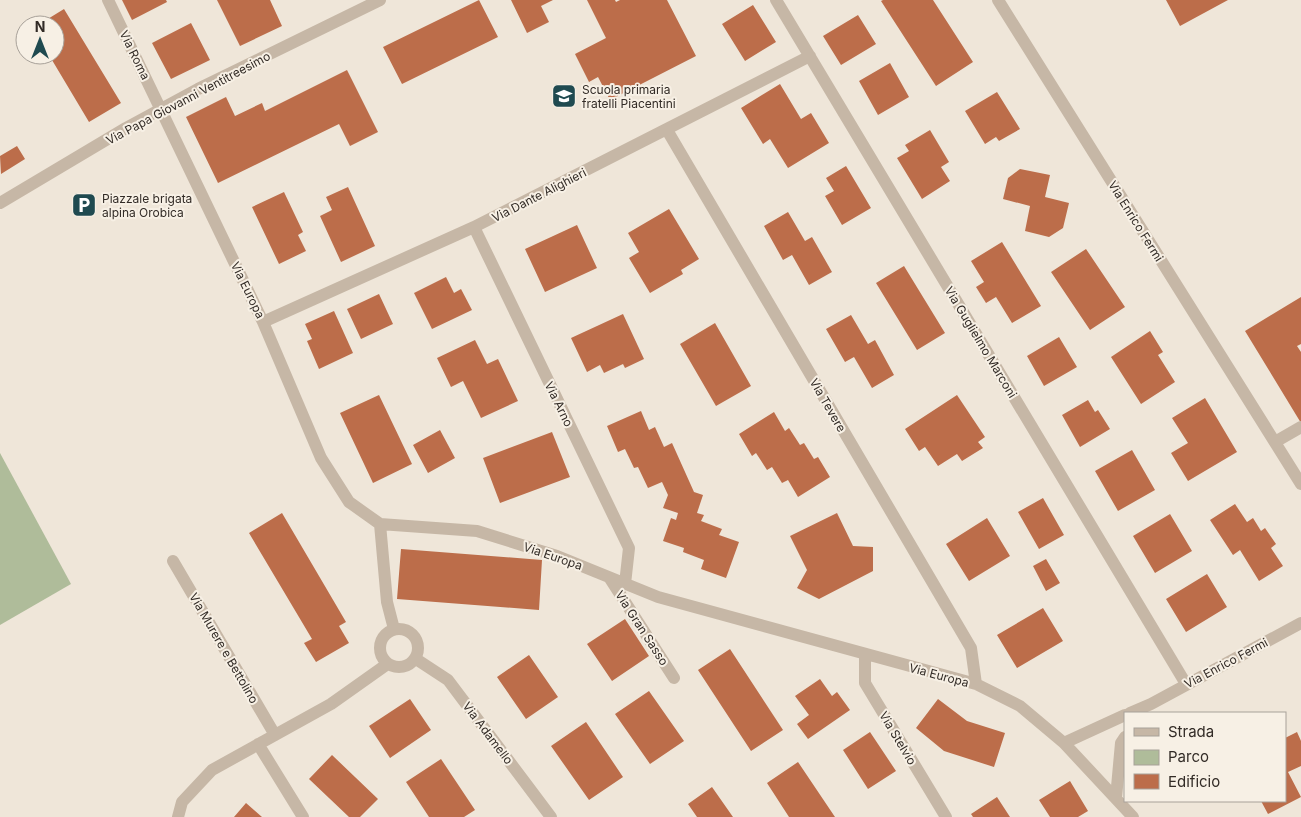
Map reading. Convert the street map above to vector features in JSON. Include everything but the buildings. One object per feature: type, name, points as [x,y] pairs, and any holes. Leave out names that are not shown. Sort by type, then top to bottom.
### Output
[{"type":"street","name":"Via Roma","points":[[108,0],[162,109]]},
{"type":"street","name":"Via Papa Giovanni Ventitreesimo","points":[[0,203],[126,128],[198,89],[380,0]]},
{"type":"street","name":"Via Guglielmo Marconi","points":[[776,0],[1186,684]]},
{"type":"street","name":"Via Enrico Fermi","points":[[998,0],[1301,484]]},
{"type":"street","name":"Via Dante Alighieri","points":[[263,322],[474,227],[810,56]]},
{"type":"street","name":"Via Europa","points":[[162,109],[263,322],[321,458],[349,502],[380,524],[477,531],[557,556],[658,596],[976,684],[1020,706],[1064,743],[1133,817]]},
{"type":"street","name":"Via Tevere","points":[[667,130],[971,648],[976,684]]},
{"type":"street","name":"Via Arno","points":[[474,227],[629,548],[624,584]]},
{"type":"street","points":[[1275,442],[1301,427]]},
{"type":"street","points":[[380,524],[387,602],[394,628]]},
{"type":"street","name":"Via Murere e Bettolino","points":[[173,561],[275,735]]},
{"type":"street","name":"Via Gran Sasso","points":[[609,577],[674,678]]},
{"type":"street","name":"Via Enrico Fermi","points":[[1146,709],[1186,684],[1301,622]]},
{"type":"street","points":[[394,628],[410,631],[419,644],[416,659],[402,669],[386,665],[378,652],[382,637],[394,628]]},
{"type":"street","name":"Via Stelvio","points":[[864,654],[865,683],[946,817]]},
{"type":"street","name":"Via Adamello","points":[[416,659],[448,680],[551,817]]},
{"type":"street","points":[[178,817],[182,802],[212,770],[331,704],[386,665]]},
{"type":"street","points":[[1064,743],[1124,716]]},
{"type":"street","points":[[1116,798],[1121,743],[1124,739]]},
{"type":"street","points":[[258,744],[303,817]]},
{"type":"green space","points":[[0,453],[71,584],[0,625]]},
{"type":"place","name":"Scuola primaria fratelli Piacentini","points":[[564,96]]},
{"type":"place","name":"Piazzale brigata alpina Orobica","points":[[84,205]]}]
